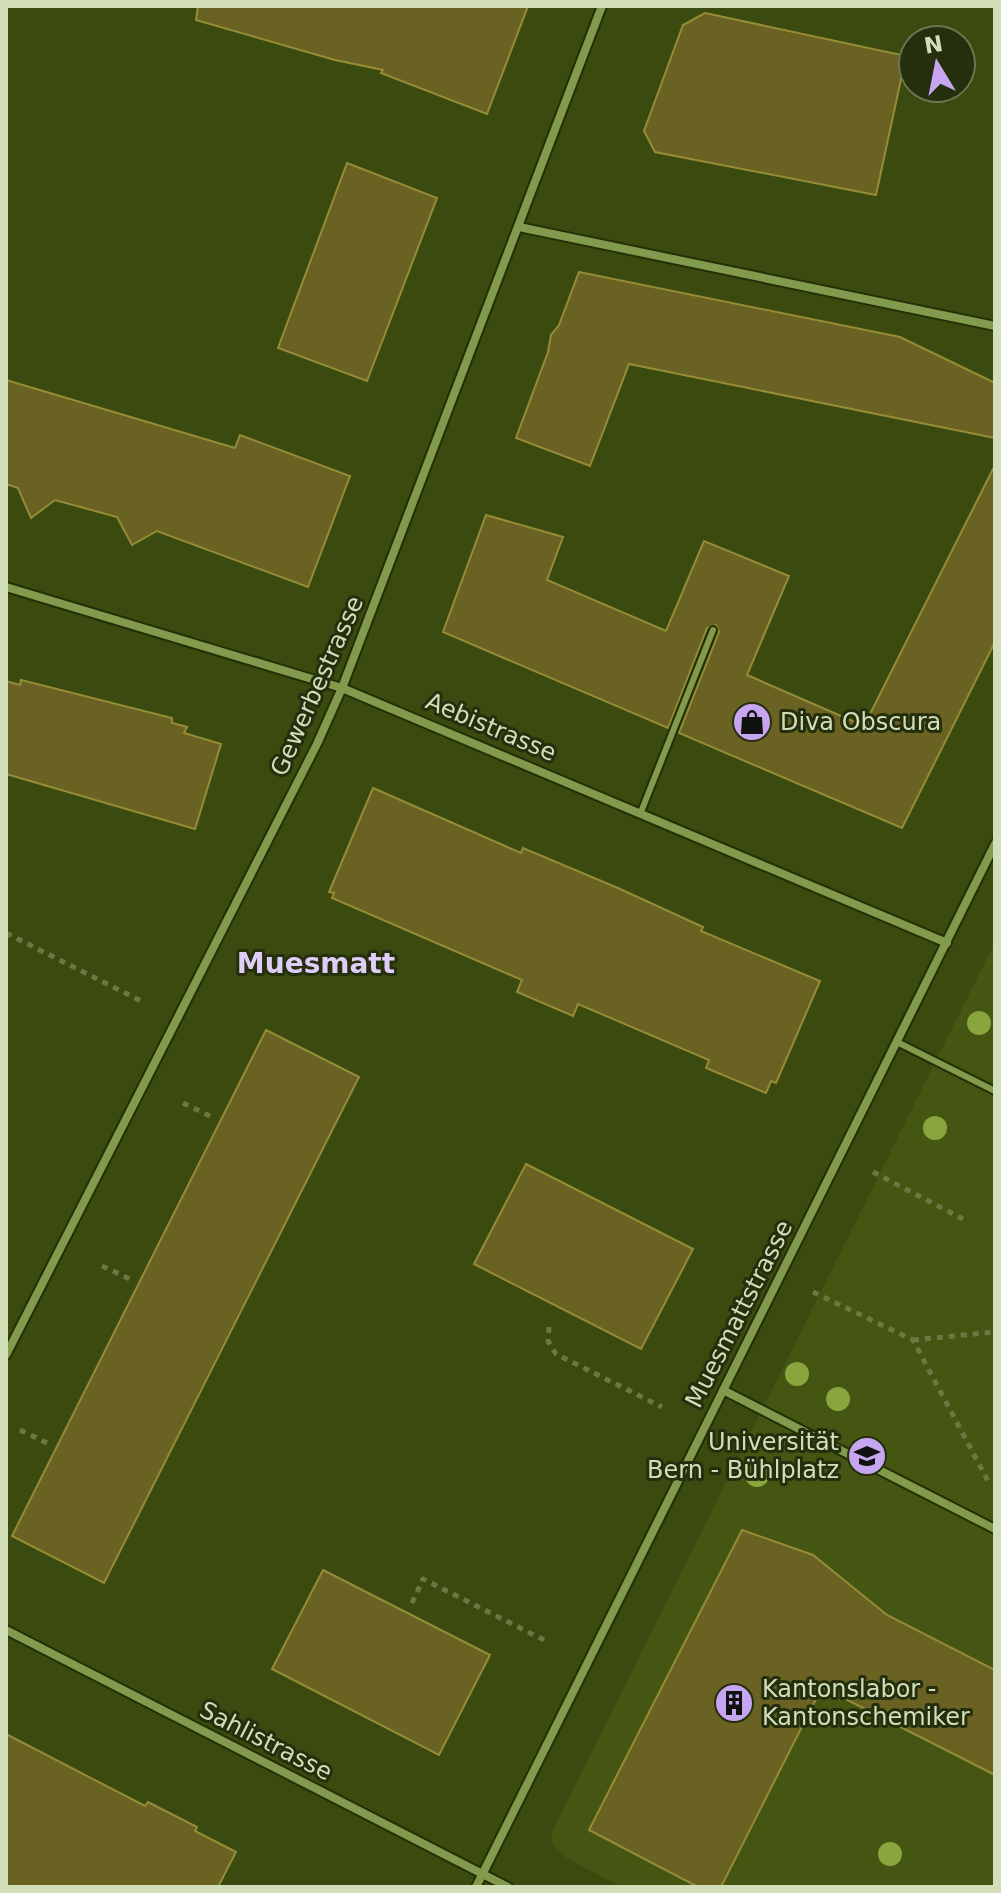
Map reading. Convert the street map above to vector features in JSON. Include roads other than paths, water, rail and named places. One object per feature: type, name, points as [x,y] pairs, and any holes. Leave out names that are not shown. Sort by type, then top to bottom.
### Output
[{"type":"street","name":"Gewerbestrasse","points":[[6,1355],[317,744],[342,688],[602,6]]},
{"type":"street","points":[[519,227],[995,326]]},
{"type":"street","name":"Aebistrasse","points":[[6,587],[342,688],[947,943]]},
{"type":"street","name":"Muesmattstrasse","points":[[476,1887],[995,844]]},
{"type":"street","points":[[723,1390],[995,1529]]},
{"type":"street","name":"Sahlistrasse","points":[[6,1630],[508,1887]]},
{"type":"lane","points":[[641,812],[713,630]]},
{"type":"lane","points":[[897,1042],[995,1091]]},
{"type":"place","name":"Diva Obscura","points":[[752,722]]},
{"type":"place","name":"Universität Bern - Bühlplatz","points":[[867,1456]]},
{"type":"place","name":"Kantonslabor - Kantonschemiker","points":[[734,1703]]},
{"type":"district","name":"Muesmatt","points":[[316,963]]}]
